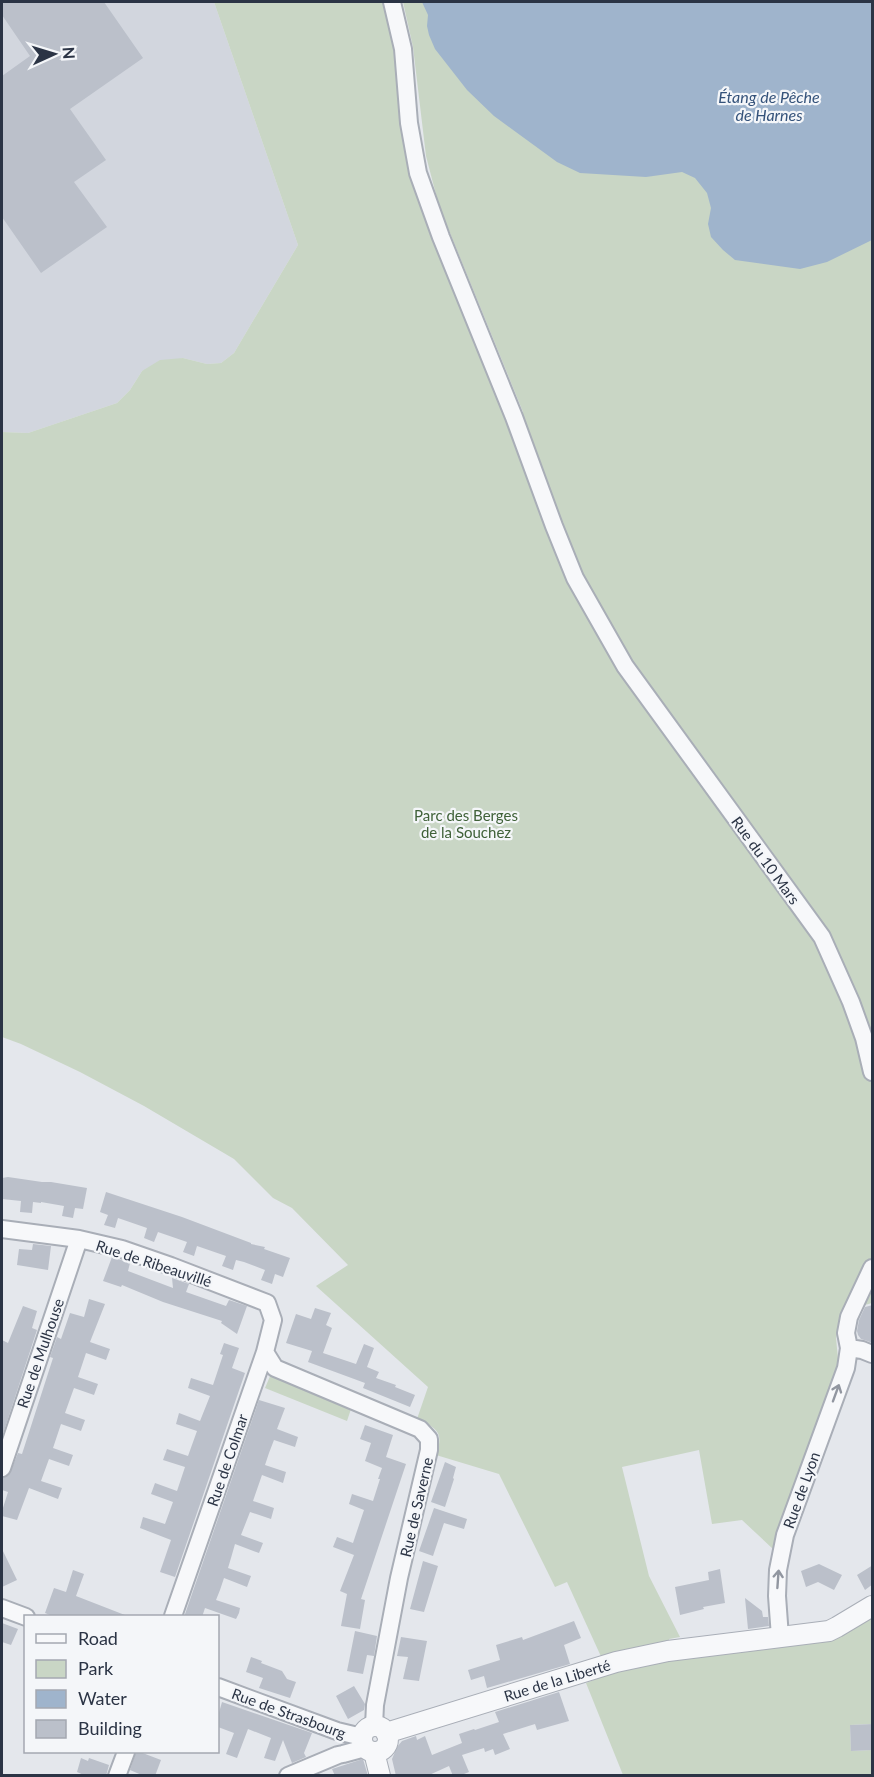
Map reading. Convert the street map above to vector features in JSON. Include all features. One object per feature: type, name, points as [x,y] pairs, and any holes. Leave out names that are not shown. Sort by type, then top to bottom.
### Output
[{"type":"street","name":"Rue du 10 Mars","points":[[392,2],[403,49],[409,123],[418,173],[575,578],[625,666],[822,937],[858,1020],[873,1072]]},
{"type":"street","name":"Rue de Ribeauvillé","points":[[2,1229],[79,1239],[122,1249],[267,1303]]},
{"type":"street","name":"Rue de Mulhouse","points":[[2,1468],[79,1239]]},
{"type":"street","points":[[873,1268],[849,1317],[846,1333],[849,1348],[873,1354]]},
{"type":"street","name":"Rue de Colmar","points":[[174,1615],[265,1352],[273,1320],[267,1303]]},
{"type":"street","name":"Rue de Lyon","points":[[780,1637],[778,1570],[785,1534],[846,1368],[849,1348]]},
{"type":"street","name":"Rue de Saverne","points":[[265,1352],[275,1368],[420,1429],[429,1439],[429,1450],[395,1601],[368,1738]]},
{"type":"street","name":"Rue de la Liberté","points":[[368,1738],[616,1662],[668,1651],[829,1631],[873,1606]]},
{"type":"street","points":[[2,1608],[24,1616]]},
{"type":"street","name":"Rue de Strasbourg","points":[[219,1687],[368,1738]]},
{"type":"street","points":[[288,1776],[343,1755],[368,1738],[380,1776]]},
{"type":"street","points":[[117,1776],[126,1753]]},
{"type":"shaded area","points":[[2,2],[214,2],[298,245],[234,353],[221,363],[207,364],[183,358],[142,371],[130,390],[117,403],[28,433],[2,432]]},
{"type":"green space","name":"Parc des Berges de la Souchez","points":[[214,2],[385,2],[394,37],[400,100],[507,412],[523,412],[439,206],[426,156],[413,47],[403,2],[872,2],[872,1303],[843,1311],[836,1338],[839,1369],[773,1549],[742,1520],[712,1524],[699,1450],[622,1467],[649,1576],[680,1637],[669,1639],[675,1659],[872,1615],[872,1724],[850,1725],[851,1751],[872,1750],[872,1775],[623,1775],[586,1683],[609,1674],[567,1582],[555,1587],[499,1474],[436,1455],[439,1441],[437,1432],[417,1419],[428,1387],[316,1286],[348,1265],[292,1208],[273,1198],[234,1159],[144,1106],[80,1072],[2,1037],[2,432],[28,433],[117,403],[130,390],[142,371],[160,360],[183,358],[207,364],[221,363],[234,353],[298,245]]},
{"type":"green space","points":[[271,1374],[352,1406],[347,1421],[265,1388]]},
{"type":"water","name":"Étang de Pêche de Harnes","points":[[422,2],[872,2],[872,240],[827,262],[800,269],[735,260],[711,237],[708,224],[711,208],[707,193],[695,178],[682,172],[646,177],[580,173],[557,162],[494,116],[467,90],[435,49],[427,26],[428,15]]},
{"type":"building","points":[[2,2],[104,2],[143,58],[70,109],[106,160],[74,182],[107,227],[41,273],[2,217],[2,76],[30,56],[2,15]]},
{"type":"building","points":[[2,1178],[87,1188],[83,1209],[75,1208],[73,1218],[62,1216],[64,1206],[33,1202],[32,1213],[20,1212],[21,1201],[2,1199]]},
{"type":"building","points":[[106,1192],[182,1217],[290,1258],[283,1277],[275,1274],[272,1284],[261,1280],[265,1270],[236,1260],[233,1270],[222,1266],[226,1256],[197,1246],[194,1256],[183,1252],[187,1242],[158,1232],[154,1242],[144,1238],[147,1228],[118,1218],[115,1228],[104,1225],[108,1215],[100,1212]]},
{"type":"building","points":[[33,1244],[51,1246],[48,1270],[17,1265],[19,1249],[32,1250]]},
{"type":"building","points":[[112,1257],[130,1263],[128,1271],[173,1288],[172,1278],[189,1284],[186,1292],[226,1306],[229,1300],[247,1306],[237,1334],[221,1323],[222,1321],[163,1302],[122,1285],[121,1287],[103,1281]]},
{"type":"building","points":[[89,1299],[105,1304],[90,1342],[110,1349],[106,1360],[86,1353],[78,1377],[98,1384],[94,1395],[74,1388],[65,1413],[85,1420],[81,1431],[61,1424],[53,1448],[73,1455],[69,1466],[49,1459],[41,1481],[62,1488],[58,1499],[29,1488],[17,1520],[2,1516],[8,1492],[2,1490],[2,1478],[9,1475],[18,1453],[22,1454],[53,1358],[50,1357],[57,1337],[61,1339],[70,1313],[84,1317]]},
{"type":"building","points":[[873,1305],[873,1343],[861,1339],[857,1331],[865,1307]]},
{"type":"building","points":[[23,1306],[37,1311],[32,1328],[37,1330],[2,1437],[2,1340],[8,1343]]},
{"type":"building","points":[[315,1308],[331,1313],[326,1325],[332,1328],[323,1353],[356,1364],[364,1344],[374,1348],[367,1367],[379,1372],[376,1378],[415,1395],[410,1407],[363,1388],[365,1383],[308,1362],[312,1351],[286,1343],[296,1314],[311,1319]]},
{"type":"building","points":[[224,1343],[239,1348],[232,1368],[245,1373],[175,1577],[160,1572],[171,1540],[140,1528],[143,1517],[165,1524],[173,1502],[151,1494],[155,1483],[177,1491],[185,1467],[163,1460],[167,1449],[188,1456],[197,1431],[176,1424],[179,1413],[200,1421],[210,1396],[188,1388],[191,1378],[213,1385],[223,1355],[220,1354]]},
{"type":"building","points":[[259,1400],[285,1408],[277,1429],[298,1437],[295,1447],[274,1440],[265,1465],[286,1472],[283,1483],[262,1475],[253,1501],[274,1508],[271,1519],[250,1512],[241,1535],[263,1543],[259,1553],[235,1544],[228,1568],[251,1576],[247,1587],[224,1578],[216,1600],[240,1608],[239,1613],[236,1619],[205,1608],[203,1615],[185,1615]]},
{"type":"building","points":[[365,1425],[393,1435],[386,1457],[406,1464],[361,1599],[365,1600],[360,1629],[341,1626],[347,1594],[340,1591],[354,1555],[333,1547],[337,1537],[353,1543],[364,1510],[349,1504],[352,1494],[373,1501],[380,1479],[378,1479],[382,1468],[365,1461],[371,1443],[360,1439]]},
{"type":"building","points":[[445,1462],[456,1467],[445,1507],[431,1502]]},
{"type":"building","points":[[434,1508],[467,1519],[464,1529],[444,1523],[433,1556],[419,1551]]},
{"type":"building","points":[[2,1549],[17,1580],[2,1587]]},
{"type":"building","points":[[423,1561],[438,1566],[424,1612],[410,1609]]},
{"type":"building","points":[[819,1564],[842,1575],[834,1590],[818,1582],[806,1587],[801,1571]]},
{"type":"building","points":[[873,1565],[873,1584],[865,1590],[857,1575]]},
{"type":"building","points":[[720,1569],[725,1603],[703,1607],[704,1609],[680,1615],[675,1587],[709,1580],[708,1572]]},
{"type":"building","points":[[73,1570],[84,1574],[76,1596],[125,1615],[50,1615],[45,1613],[54,1588],[66,1592]]},
{"type":"building","points":[[745,1598],[762,1611],[763,1617],[768,1617],[769,1626],[748,1629]]},
{"type":"building","points":[[574,1621],[581,1638],[564,1645],[570,1664],[487,1688],[484,1676],[471,1680],[468,1670],[500,1660],[496,1645],[522,1637],[523,1640]]},
{"type":"building","points":[[2,1623],[18,1629],[11,1645],[2,1642]]},
{"type":"building","points":[[355,1631],[377,1636],[374,1656],[367,1655],[363,1674],[347,1671]]},
{"type":"building","points":[[401,1637],[427,1641],[419,1681],[403,1679],[408,1657],[397,1656]]},
{"type":"building","points":[[251,1657],[282,1671],[287,1679],[296,1682],[290,1698],[259,1688],[263,1678],[246,1672]]},
{"type":"building","points":[[354,1686],[365,1704],[364,1710],[348,1719],[336,1696]]},
{"type":"building","points":[[559,1692],[569,1721],[537,1730],[535,1724],[503,1734],[510,1749],[495,1755],[493,1749],[485,1752],[484,1748],[462,1755],[469,1772],[459,1776],[453,1776],[449,1766],[427,1776],[396,1776],[392,1759],[402,1741],[416,1736],[417,1740],[425,1736],[432,1755],[462,1743],[459,1734],[499,1722],[495,1712]]},
{"type":"building","points":[[222,1702],[312,1733],[304,1753],[306,1757],[292,1763],[283,1740],[275,1761],[264,1758],[271,1738],[248,1729],[237,1758],[226,1754],[234,1733],[219,1727]]},
{"type":"building","points":[[873,1724],[873,1750],[851,1751],[850,1725]]},
{"type":"building","points":[[136,1753],[143,1753],[161,1760],[155,1776],[144,1776],[130,1770]]},
{"type":"building","points":[[81,1758],[88,1761],[89,1758],[109,1765],[106,1776],[86,1776],[77,1772]]},
{"type":"building","points":[[363,1759],[368,1776],[335,1776],[332,1769]]}]
